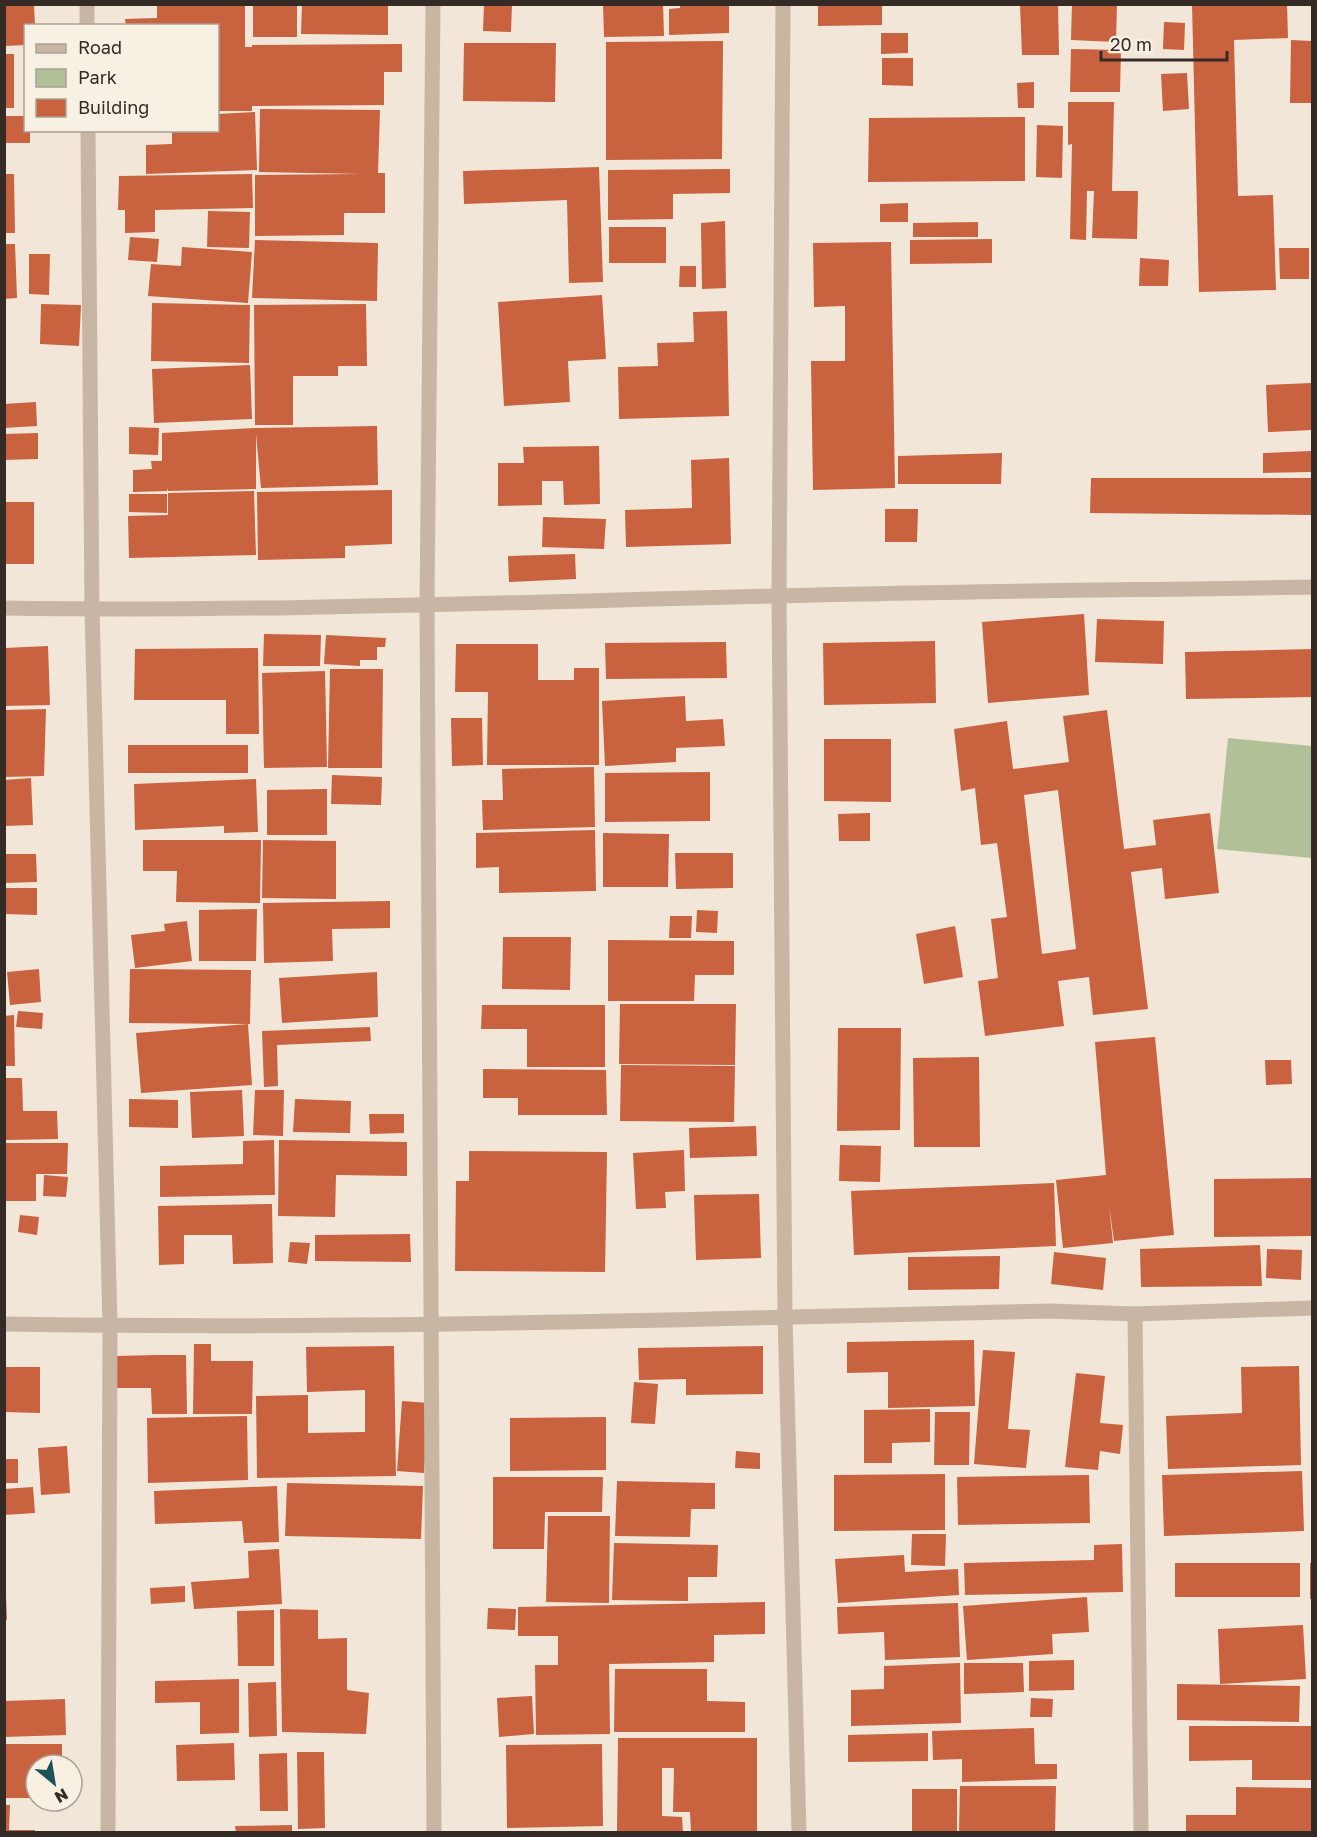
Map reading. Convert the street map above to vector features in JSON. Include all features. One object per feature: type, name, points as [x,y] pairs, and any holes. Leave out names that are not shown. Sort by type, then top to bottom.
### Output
[{"type":"street","points":[[87,4],[87,24]]},
{"type":"street","points":[[433,4],[427,605],[434,1833]]},
{"type":"street","points":[[783,4],[779,596],[785,1317],[799,1833]]},
{"type":"street","points":[[88,132],[92,609],[110,1326],[108,1833]]},
{"type":"street","points":[[4,608],[427,605],[779,596],[1312,587]]},
{"type":"street","points":[[4,1324],[110,1326],[432,1324],[1049,1311],[1135,1314],[1312,1308]]},
{"type":"street","points":[[1135,1314],[1141,1833]]},
{"type":"green space","points":[[1228,738],[1312,746],[1312,858],[1217,849]]},
{"type":"building","points":[[4,4],[34,4],[35,24],[24,24],[24,45],[4,46]]},
{"type":"building","points":[[157,4],[245,4],[245,47],[252,47],[252,45],[402,44],[402,72],[384,72],[384,105],[252,106],[252,111],[219,111],[219,24],[126,24],[125,19],[157,18]]},
{"type":"building","points":[[253,4],[297,4],[297,37],[253,37]]},
{"type":"building","points":[[302,4],[388,4],[388,35],[301,34]]},
{"type":"building","points":[[484,4],[512,4],[511,32],[483,31]]},
{"type":"building","points":[[603,4],[663,4],[664,36],[604,37]]},
{"type":"building","points":[[680,4],[729,4],[729,33],[669,35],[669,9],[680,8]]},
{"type":"building","points":[[818,4],[882,4],[882,25],[818,26]]},
{"type":"building","points":[[1020,4],[1058,4],[1059,55],[1022,55]]},
{"type":"building","points":[[1072,4],[1117,4],[1116,42],[1071,40]]},
{"type":"building","points":[[1192,4],[1287,4],[1288,38],[1234,40],[1238,196],[1273,195],[1276,290],[1199,292]]},
{"type":"building","points":[[1164,22],[1185,23],[1184,50],[1163,49]]},
{"type":"building","points":[[881,33],[908,33],[908,53],[881,54]]},
{"type":"building","points":[[1291,40],[1312,41],[1312,103],[1290,103]]},
{"type":"building","points":[[723,41],[722,159],[606,160],[606,42]]},
{"type":"building","points":[[464,43],[556,43],[555,102],[463,101]]},
{"type":"building","points":[[1071,49],[1121,50],[1120,92],[1070,92]]},
{"type":"building","points":[[4,54],[14,54],[14,108],[4,108]]},
{"type":"building","points":[[882,58],[913,58],[913,86],[882,85]]},
{"type":"building","points":[[1187,73],[1189,109],[1163,111],[1161,74]]},
{"type":"building","points":[[1034,82],[1034,108],[1018,108],[1017,83]]},
{"type":"building","points":[[1068,102],[1114,102],[1112,191],[1138,191],[1137,239],[1092,238],[1094,191],[1087,191],[1086,240],[1070,239],[1072,144],[1068,145]]},
{"type":"building","points":[[260,109],[380,110],[378,173],[385,173],[385,213],[344,213],[344,235],[255,236],[255,175],[362,174],[259,172]]},
{"type":"building","points":[[255,112],[257,170],[146,174],[146,145],[172,144],[172,132],[219,132],[219,114]]},
{"type":"building","points":[[4,116],[24,116],[24,132],[30,132],[30,143],[4,143]]},
{"type":"building","points":[[1025,117],[1025,181],[868,182],[869,118]]},
{"type":"building","points":[[1037,125],[1063,126],[1062,178],[1036,177]]},
{"type":"building","points":[[599,167],[603,282],[569,283],[567,200],[464,204],[463,171]]},
{"type":"building","points":[[730,169],[730,193],[673,194],[673,219],[608,220],[608,170]]},
{"type":"building","points":[[4,174],[14,174],[15,233],[4,233]]},
{"type":"building","points":[[252,174],[253,208],[155,210],[155,232],[125,233],[125,210],[118,210],[119,176]]},
{"type":"building","points":[[908,203],[908,222],[880,222],[880,204]]},
{"type":"building","points":[[208,211],[250,212],[249,248],[207,247]]},
{"type":"building","points":[[725,221],[726,288],[702,289],[701,223]]},
{"type":"building","points":[[978,222],[978,237],[913,237],[913,223]]},
{"type":"building","points":[[609,227],[666,227],[666,263],[609,263]]},
{"type":"building","points":[[130,237],[159,239],[157,262],[128,260]]},
{"type":"building","points":[[992,239],[992,263],[910,264],[910,240]]},
{"type":"building","points":[[255,240],[378,243],[377,301],[252,298]]},
{"type":"building","points":[[891,242],[895,488],[813,490],[811,361],[845,361],[845,306],[814,307],[813,243]]},
{"type":"building","points":[[4,244],[15,244],[17,298],[4,299]]},
{"type":"building","points":[[182,247],[252,252],[248,303],[148,296],[151,264],[181,266]]},
{"type":"building","points":[[1279,248],[1309,248],[1309,279],[1280,279]]},
{"type":"building","points":[[29,254],[50,254],[49,295],[29,294]]},
{"type":"building","points":[[1140,258],[1169,260],[1168,286],[1139,286]]},
{"type":"building","points":[[680,266],[696,266],[696,287],[679,287]]},
{"type":"building","points":[[602,295],[606,359],[568,361],[570,402],[504,406],[498,302]]},
{"type":"building","points":[[152,303],[250,305],[249,363],[151,361]]},
{"type":"building","points":[[41,304],[81,305],[79,346],[40,344]]},
{"type":"building","points":[[366,304],[367,366],[338,366],[338,376],[293,376],[293,425],[255,425],[254,305]]},
{"type":"building","points":[[727,311],[729,416],[619,419],[618,367],[658,366],[657,343],[694,342],[693,312]]},
{"type":"building","points":[[250,365],[252,419],[154,423],[152,369]]},
{"type":"building","points":[[1312,383],[1312,430],[1268,432],[1266,385]]},
{"type":"building","points":[[36,402],[37,426],[4,428],[4,404]]},
{"type":"building","points":[[377,426],[378,485],[261,488],[256,434],[256,489],[168,491],[167,488],[167,491],[133,492],[133,470],[152,469],[151,461],[162,461],[162,433],[255,428]]},
{"type":"building","points":[[129,427],[159,428],[158,455],[129,454]]},
{"type":"building","points":[[38,433],[38,459],[4,460],[4,434]]},
{"type":"building","points":[[599,446],[600,504],[564,505],[563,481],[542,481],[542,505],[498,506],[498,463],[524,463],[523,447]]},
{"type":"building","points":[[1311,451],[1311,472],[1263,473],[1263,453]]},
{"type":"building","points":[[1002,453],[1001,484],[898,484],[898,456]]},
{"type":"building","points":[[729,458],[731,544],[626,547],[625,510],[692,508],[691,460]]},
{"type":"building","points":[[1091,478],[1312,478],[1312,515],[1090,513]]},
{"type":"building","points":[[392,490],[392,544],[345,546],[345,558],[258,560],[257,492]]},
{"type":"building","points":[[254,491],[256,555],[129,558],[128,516],[168,515],[168,493]]},
{"type":"building","points":[[129,494],[167,494],[167,513],[129,512]]},
{"type":"building","points":[[4,502],[34,502],[34,564],[4,564]]},
{"type":"building","points":[[885,509],[918,509],[917,542],[885,542]]},
{"type":"building","points":[[543,517],[606,519],[604,549],[542,547]]},
{"type":"building","points":[[575,554],[576,579],[509,582],[508,556]]},
{"type":"building","points":[[1084,614],[1089,695],[988,703],[982,622]]},
{"type":"building","points":[[1097,619],[1164,621],[1163,664],[1095,662]]},
{"type":"building","points":[[264,634],[321,635],[320,666],[263,666]]},
{"type":"building","points":[[326,635],[386,638],[385,647],[377,647],[377,660],[360,660],[360,666],[324,664]]},
{"type":"building","points":[[935,641],[936,703],[824,705],[823,643]]},
{"type":"building","points":[[726,642],[727,678],[606,679],[605,643]]},
{"type":"building","points":[[456,644],[538,644],[538,680],[574,680],[574,668],[599,668],[599,765],[487,765],[488,692],[455,692]]},
{"type":"building","points":[[48,646],[50,705],[4,706],[4,648]]},
{"type":"building","points":[[258,648],[259,734],[226,734],[226,700],[134,700],[135,649]]},
{"type":"building","points":[[1312,649],[1312,697],[1186,699],[1185,652]]},
{"type":"building","points":[[330,669],[383,669],[382,768],[328,768]]},
{"type":"building","points":[[325,671],[327,767],[264,768],[262,673]]},
{"type":"building","points":[[685,696],[686,721],[723,719],[725,746],[676,748],[676,762],[605,766],[602,701]]},
{"type":"building","points":[[46,709],[44,776],[4,777],[4,710]]},
{"type":"building","points":[[1107,710],[1124,849],[1156,845],[1153,820],[1210,813],[1219,893],[1165,899],[1162,868],[1131,872],[1148,1009],[1093,1015],[1089,977],[1058,981],[1064,1026],[985,1036],[978,981],[998,978],[991,919],[1007,917],[997,843],[981,845],[975,788],[961,791],[954,729],[1007,721],[1013,769],[1069,762],[1063,716]],"holes":[[[1058,790],[1076,949],[1042,954],[1024,795]]]},
{"type":"building","points":[[451,718],[482,718],[483,765],[452,766]]},
{"type":"building","points":[[824,739],[891,739],[891,802],[824,801]]},
{"type":"building","points":[[128,745],[248,745],[248,773],[128,773]]},
{"type":"building","points":[[594,767],[595,827],[483,830],[482,800],[503,800],[502,769]]},
{"type":"building","points":[[710,772],[710,821],[605,822],[605,773]]},
{"type":"building","points":[[332,775],[382,777],[381,805],[331,804]]},
{"type":"building","points":[[31,778],[33,825],[4,826],[4,780]]},
{"type":"building","points":[[256,779],[258,832],[224,833],[224,826],[135,830],[134,784]]},
{"type":"building","points":[[327,789],[327,835],[267,835],[267,790]]},
{"type":"building","points":[[870,813],[870,841],[839,841],[838,814]]},
{"type":"building","points":[[595,830],[596,891],[499,893],[499,867],[476,868],[476,833]]},
{"type":"building","points":[[603,833],[669,834],[668,887],[603,887]]},
{"type":"building","points":[[143,840],[261,840],[260,903],[176,902],[177,871],[143,871]]},
{"type":"building","points":[[263,840],[336,841],[336,899],[262,898]]},
{"type":"building","points":[[675,853],[733,853],[733,888],[676,889]]},
{"type":"building","points":[[4,854],[36,854],[37,882],[4,883]]},
{"type":"building","points":[[4,888],[37,888],[37,915],[4,914]]},
{"type":"building","points":[[390,901],[390,928],[332,929],[333,961],[264,963],[263,903]]},
{"type":"building","points":[[257,909],[256,961],[199,961],[199,910]]},
{"type":"building","points":[[697,910],[718,911],[717,933],[696,932]]},
{"type":"building","points":[[670,916],[692,916],[691,938],[669,938]]},
{"type":"building","points":[[187,921],[192,961],[135,968],[131,935],[165,931],[164,924]]},
{"type":"building","points":[[955,926],[963,977],[924,984],[916,934]]},
{"type":"building","points":[[503,937],[571,937],[570,990],[502,989]]},
{"type":"building","points":[[608,940],[734,941],[734,975],[695,975],[694,1001],[608,1001]]},
{"type":"building","points":[[39,969],[41,1002],[10,1005],[7,972]]},
{"type":"building","points":[[130,969],[251,970],[250,1024],[129,1023]]},
{"type":"building","points":[[377,972],[378,1017],[282,1023],[279,978]]},
{"type":"building","points":[[620,1004],[736,1004],[735,1065],[619,1064]]},
{"type":"building","points":[[482,1005],[605,1005],[605,1067],[527,1067],[527,1029],[481,1029]]},
{"type":"building","points":[[18,1011],[43,1013],[42,1029],[16,1027]]},
{"type":"building","points":[[14,1015],[15,1066],[4,1066],[4,1016]]},
{"type":"building","points":[[248,1024],[252,1085],[141,1093],[136,1033]]},
{"type":"building","points":[[370,1027],[371,1041],[277,1045],[278,1086],[264,1087],[262,1031]]},
{"type":"building","points":[[838,1028],[901,1028],[900,1130],[837,1131]]},
{"type":"building","points":[[1155,1037],[1174,1235],[1114,1241],[1109,1205],[1113,1243],[1063,1248],[1056,1180],[1106,1175],[1095,1042]]},
{"type":"building","points":[[979,1057],[980,1147],[914,1147],[913,1058]]},
{"type":"building","points":[[1265,1060],[1291,1060],[1292,1084],[1266,1085]]},
{"type":"building","points":[[621,1065],[735,1066],[734,1122],[620,1121]]},
{"type":"building","points":[[483,1069],[606,1070],[607,1115],[518,1115],[518,1098],[483,1098]]},
{"type":"building","points":[[4,1078],[22,1078],[23,1111],[57,1111],[58,1139],[4,1140]]},
{"type":"building","points":[[242,1090],[244,1136],[192,1138],[190,1092]]},
{"type":"building","points":[[255,1090],[284,1090],[283,1136],[253,1135]]},
{"type":"building","points":[[129,1099],[178,1100],[178,1128],[129,1127]]},
{"type":"building","points":[[295,1099],[351,1101],[350,1133],[293,1132]]},
{"type":"building","points":[[369,1114],[404,1114],[404,1133],[370,1134]]},
{"type":"building","points":[[756,1126],[757,1156],[690,1158],[689,1128]]},
{"type":"building","points":[[274,1140],[275,1195],[160,1197],[160,1166],[243,1164],[243,1141]]},
{"type":"building","points":[[279,1140],[407,1142],[407,1176],[336,1175],[335,1217],[278,1216]]},
{"type":"building","points":[[4,1143],[68,1143],[67,1174],[36,1174],[36,1201],[4,1201]]},
{"type":"building","points":[[840,1145],[881,1146],[880,1182],[839,1181]]},
{"type":"building","points":[[684,1150],[685,1191],[665,1192],[666,1208],[636,1209],[633,1153]]},
{"type":"building","points":[[469,1151],[607,1152],[605,1272],[455,1271],[456,1181],[469,1181]]},
{"type":"building","points":[[44,1175],[68,1177],[66,1197],[43,1196]]},
{"type":"building","points":[[1312,1178],[1312,1236],[1214,1237],[1214,1179]]},
{"type":"building","points":[[1054,1183],[1056,1246],[854,1255],[851,1191]]},
{"type":"building","points":[[759,1194],[761,1258],[696,1260],[694,1195]]},
{"type":"building","points":[[272,1204],[273,1263],[233,1264],[232,1235],[184,1235],[184,1264],[159,1265],[158,1206]]},
{"type":"building","points":[[20,1215],[39,1217],[37,1235],[18,1232]]},
{"type":"building","points":[[410,1234],[411,1262],[315,1261],[315,1235]]},
{"type":"building","points":[[290,1242],[310,1243],[307,1264],[288,1262]]},
{"type":"building","points":[[1260,1245],[1262,1286],[1141,1287],[1140,1249]]},
{"type":"building","points":[[1267,1249],[1302,1250],[1301,1280],[1266,1278]]},
{"type":"building","points":[[1054,1252],[1106,1258],[1103,1290],[1051,1284]]},
{"type":"building","points":[[1000,1256],[999,1289],[908,1290],[908,1257]]},
{"type":"building","points":[[974,1340],[975,1406],[888,1408],[888,1372],[847,1373],[847,1342]]},
{"type":"building","points":[[194,1344],[211,1344],[211,1361],[253,1361],[252,1414],[193,1414]]},
{"type":"building","points":[[394,1346],[396,1476],[257,1478],[256,1396],[308,1395],[308,1433],[365,1432],[365,1390],[307,1392],[306,1347]]},
{"type":"building","points":[[763,1346],[763,1394],[686,1395],[686,1379],[639,1380],[638,1348]]},
{"type":"building","points":[[983,1350],[1015,1352],[1008,1429],[1030,1430],[1026,1468],[974,1464]]},
{"type":"building","points":[[186,1355],[187,1414],[152,1414],[151,1388],[117,1388],[116,1356]]},
{"type":"building","points":[[1299,1366],[1301,1465],[1168,1469],[1166,1416],[1242,1413],[1241,1367]]},
{"type":"building","points":[[4,1367],[40,1367],[40,1413],[4,1412]]},
{"type":"building","points":[[1076,1373],[1105,1376],[1100,1423],[1123,1425],[1120,1454],[1100,1451],[1098,1470],[1065,1467]]},
{"type":"building","points":[[634,1382],[658,1384],[655,1424],[631,1423]]},
{"type":"building","points":[[402,1401],[428,1403],[424,1473],[397,1471]]},
{"type":"building","points":[[930,1409],[930,1442],[892,1443],[892,1463],[864,1463],[864,1410]]},
{"type":"building","points":[[935,1412],[970,1412],[969,1465],[934,1465]]},
{"type":"building","points":[[247,1416],[248,1480],[148,1483],[147,1418]]},
{"type":"building","points":[[606,1417],[606,1470],[510,1471],[510,1418]]},
{"type":"building","points":[[67,1446],[70,1493],[41,1495],[38,1448]]},
{"type":"building","points":[[736,1451],[760,1453],[760,1469],[735,1468]]},
{"type":"building","points":[[4,1459],[18,1459],[18,1483],[4,1483]]},
{"type":"building","points":[[1302,1471],[1304,1531],[1164,1536],[1162,1475]]},
{"type":"building","points":[[945,1474],[945,1530],[834,1531],[834,1475]]},
{"type":"building","points":[[1089,1475],[1090,1523],[958,1525],[957,1477]]},
{"type":"building","points":[[493,1477],[603,1477],[602,1512],[545,1512],[544,1549],[493,1549]]},
{"type":"building","points":[[617,1481],[715,1483],[715,1509],[691,1509],[690,1537],[615,1536]]},
{"type":"building","points":[[287,1483],[423,1486],[421,1539],[285,1536]]},
{"type":"building","points":[[277,1486],[279,1542],[244,1543],[242,1521],[155,1524],[154,1491]]},
{"type":"building","points":[[33,1487],[35,1513],[4,1515],[4,1489]]},
{"type":"building","points":[[548,1516],[610,1516],[609,1603],[546,1602]]},
{"type":"building","points":[[912,1534],[946,1534],[945,1566],[911,1565]]},
{"type":"building","points":[[614,1543],[718,1545],[717,1577],[688,1577],[688,1601],[612,1600]]},
{"type":"building","points":[[1122,1544],[1123,1592],[965,1595],[964,1563],[1094,1560],[1094,1545]]},
{"type":"building","points":[[279,1549],[282,1604],[194,1609],[191,1582],[249,1578],[248,1551]]},
{"type":"building","points":[[904,1555],[905,1572],[958,1569],[959,1595],[838,1603],[835,1559]]},
{"type":"building","points":[[1175,1563],[1300,1563],[1300,1597],[1175,1597]]},
{"type":"building","points":[[1310,1563],[1312,1563],[1312,1599],[1310,1599]]},
{"type":"building","points":[[185,1586],[185,1602],[151,1604],[150,1588]]},
{"type":"building","points":[[4,1596],[6,1596],[7,1620],[4,1620]]},
{"type":"building","points":[[1087,1597],[1089,1632],[1052,1634],[1053,1654],[967,1660],[963,1606]]},
{"type":"building","points":[[765,1602],[765,1634],[714,1635],[714,1662],[609,1664],[610,1734],[536,1735],[535,1665],[558,1665],[558,1636],[518,1636],[518,1607]]},
{"type":"building","points":[[958,1603],[960,1657],[885,1660],[884,1632],[838,1634],[837,1607]]},
{"type":"building","points":[[488,1608],[516,1609],[515,1630],[487,1629]]},
{"type":"building","points":[[280,1609],[318,1610],[318,1639],[347,1638],[347,1690],[369,1693],[366,1734],[282,1732]]},
{"type":"building","points":[[274,1610],[274,1666],[238,1666],[237,1611]]},
{"type":"building","points":[[1303,1625],[1306,1679],[1220,1684],[1218,1629]]},
{"type":"building","points":[[1074,1660],[1074,1690],[1029,1691],[1029,1661]]},
{"type":"building","points":[[960,1663],[961,1723],[851,1726],[851,1690],[884,1689],[884,1666]]},
{"type":"building","points":[[964,1663],[1023,1663],[1024,1692],[964,1694]]},
{"type":"building","points":[[615,1669],[707,1669],[707,1701],[745,1702],[745,1732],[614,1732]]},
{"type":"building","points":[[239,1679],[239,1733],[200,1734],[200,1702],[155,1703],[155,1681]]},
{"type":"building","points":[[276,1682],[277,1736],[249,1737],[248,1683]]},
{"type":"building","points":[[1177,1684],[1300,1686],[1299,1722],[1177,1720]]},
{"type":"building","points":[[532,1696],[534,1734],[499,1737],[497,1698]]},
{"type":"building","points":[[1031,1698],[1053,1699],[1052,1717],[1030,1717]]},
{"type":"building","points":[[65,1699],[66,1735],[4,1737],[4,1701]]},
{"type":"building","points":[[1189,1726],[1312,1726],[1312,1780],[1252,1780],[1252,1760],[1189,1761]]},
{"type":"building","points":[[1034,1728],[1035,1764],[1057,1764],[1057,1779],[962,1782],[962,1759],[933,1760],[932,1731]]},
{"type":"building","points":[[928,1733],[928,1761],[848,1762],[848,1735]]},
{"type":"building","points":[[618,1738],[757,1738],[757,1832],[691,1832],[690,1812],[673,1812],[674,1768],[662,1768],[662,1816],[682,1817],[683,1832],[617,1832]]},
{"type":"building","points":[[234,1743],[235,1780],[177,1781],[176,1745]]},
{"type":"building","points":[[4,1744],[62,1744],[62,1753],[24,1753],[24,1798],[4,1798]]},
{"type":"building","points":[[602,1744],[603,1826],[507,1828],[506,1745]]},
{"type":"building","points":[[297,1752],[324,1752],[325,1828],[298,1829]]},
{"type":"building","points":[[287,1753],[288,1811],[260,1811],[259,1754]]},
{"type":"building","points":[[960,1786],[1056,1786],[1055,1832],[959,1832]]},
{"type":"building","points":[[1236,1787],[1312,1788],[1312,1832],[1186,1832],[1186,1815],[1236,1815]]},
{"type":"building","points":[[912,1789],[957,1789],[957,1832],[912,1832]]},
{"type":"building","points":[[4,1805],[10,1805],[9,1830],[35,1830],[35,1832],[4,1832]]},
{"type":"building","points":[[292,1825],[292,1832],[236,1832],[235,1826]]}]
